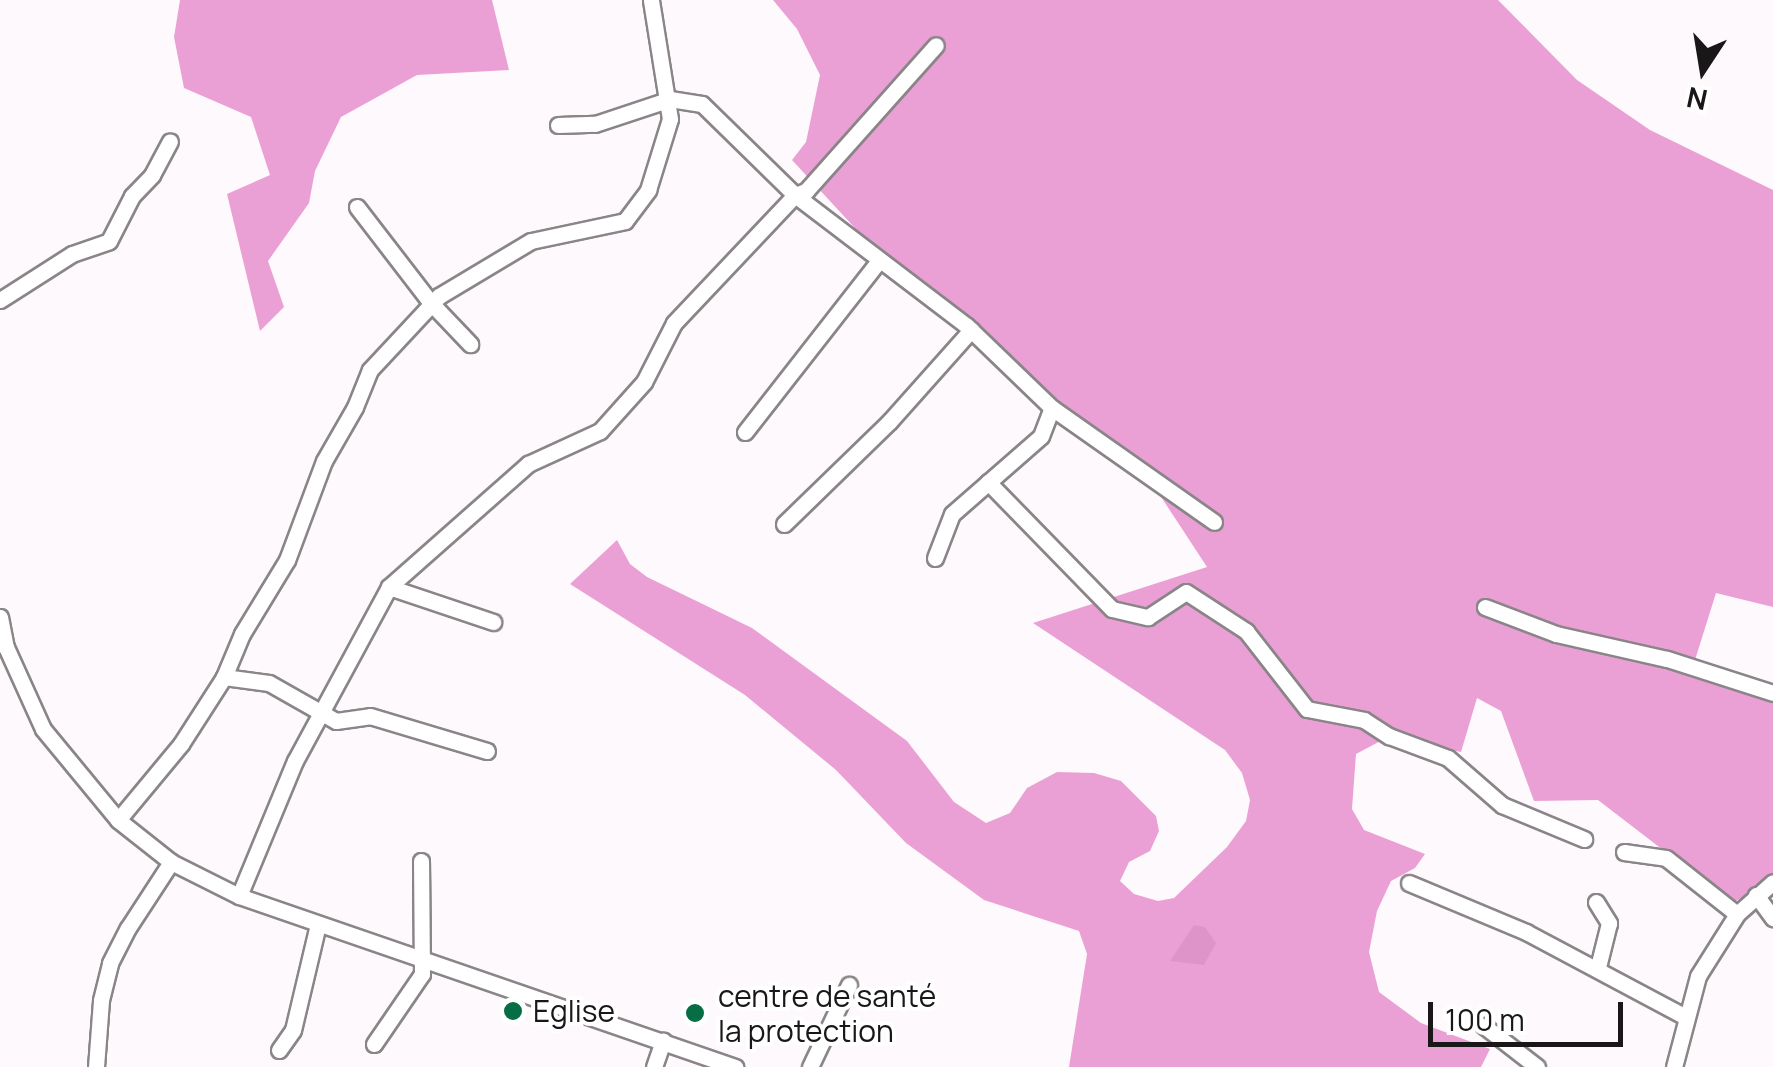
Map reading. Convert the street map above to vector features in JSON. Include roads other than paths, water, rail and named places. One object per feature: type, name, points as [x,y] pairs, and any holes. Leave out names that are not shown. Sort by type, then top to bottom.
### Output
[{"type":"street","points":[[118,820],[181,744],[224,677],[242,634],[287,560],[324,461],[370,370],[431,304],[532,241],[625,220],[657,172],[670,119],[670,99],[657,53],[652,0]]},
{"type":"street","points":[[239,896],[295,761],[389,587],[528,464],[600,431],[644,382],[674,322],[795,195],[806,192],[936,46]]},
{"type":"street","points":[[558,126],[595,124],[670,99],[702,104],[795,195],[972,330],[1052,408],[1214,522]]},
{"type":"street","points":[[0,300],[72,254],[109,241],[132,196],[152,176],[170,141]]},
{"type":"street","points":[[357,208],[431,304],[470,344]]},
{"type":"street","points":[[744,432],[878,262]]},
{"type":"street","points":[[784,524],[890,422],[972,330]]},
{"type":"street","points":[[935,558],[952,514],[1041,436],[1052,408]]},
{"type":"street","points":[[988,482],[1112,609],[1148,617],[1186,592],[1246,632],[1307,709],[1364,720],[1389,736],[1448,758],[1502,805],[1584,840]]},
{"type":"street","points":[[389,587],[493,622]]},
{"type":"street","points":[[1485,606],[1556,634],[1667,659],[1773,693]]},
{"type":"street","points":[[0,618],[6,647],[43,728],[118,820],[172,862],[239,896],[735,1067]]},
{"type":"street","points":[[224,677],[268,683],[336,721],[370,716],[487,750]]},
{"type":"street","points":[[1624,852],[1666,858],[1692,874],[1737,914]]},
{"type":"street","points":[[374,1044],[422,974],[421,861]]},
{"type":"street","points":[[96,1067],[101,1000],[110,963],[172,862]]},
{"type":"street","points":[[1674,1067],[1684,1016],[1698,976],[1718,950],[1737,914],[1773,882]]},
{"type":"street","points":[[1409,884],[1598,968],[1684,1016]]},
{"type":"street","points":[[1756,895],[1773,918]]},
{"type":"street","points":[[1596,902],[1609,923],[1598,968]]},
{"type":"street","points":[[279,1050],[293,1030],[318,924]]},
{"type":"street","points":[[810,1067],[849,985]]},
{"type":"street","points":[[1484,1026],[1537,1067]]},
{"type":"street","points":[[654,1067],[663,1041]]},
{"type":"place","name":"Eglise","points":[[513,1011]]},
{"type":"place","name":"centre de santé la protection","points":[[695,1013]]}]
